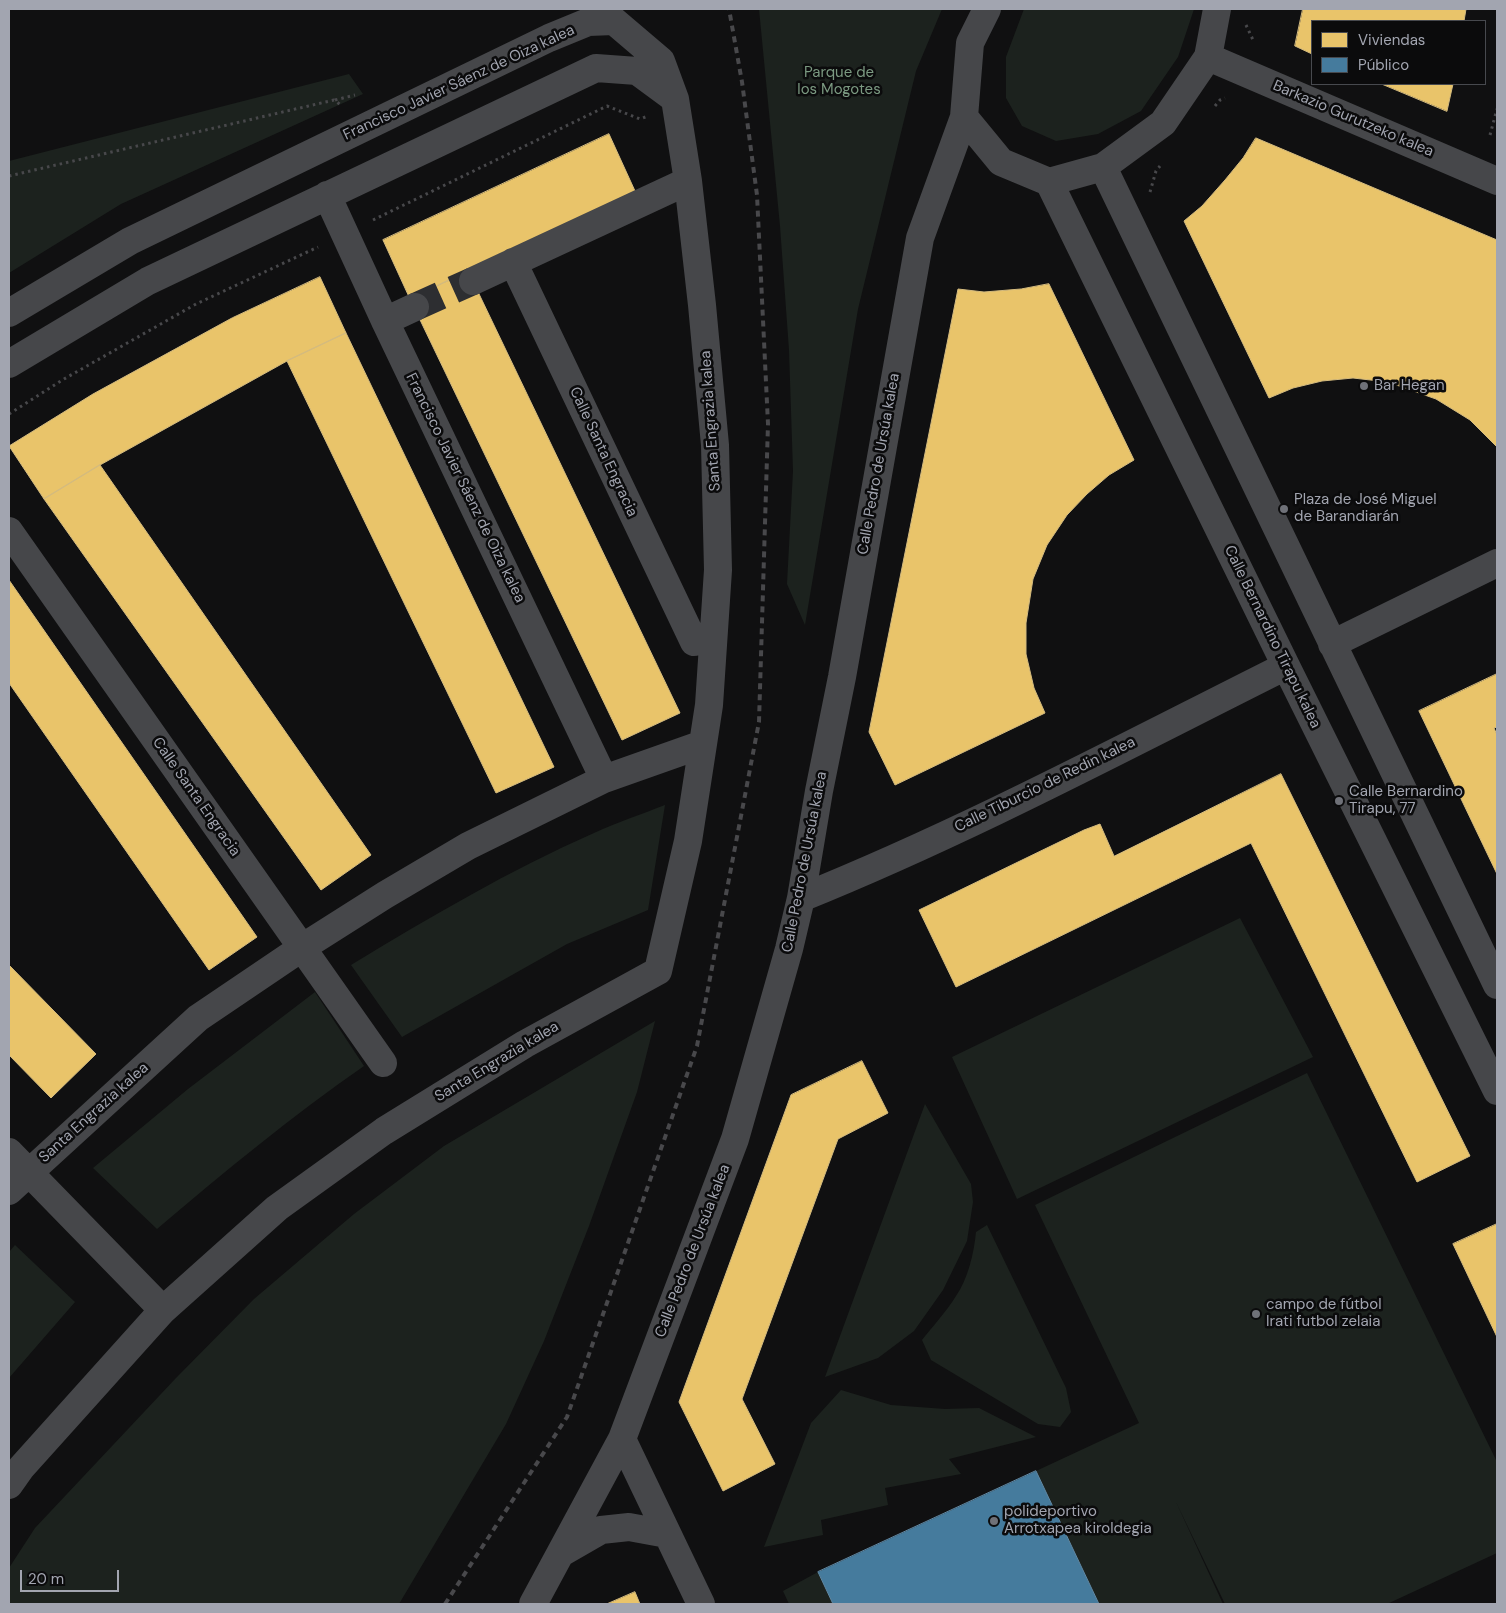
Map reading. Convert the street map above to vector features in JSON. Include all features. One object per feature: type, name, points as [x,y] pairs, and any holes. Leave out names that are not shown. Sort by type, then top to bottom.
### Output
[{"type":"street","name":"Calle Pedro de Ursúa kalea","points":[[533,1604],[622,1439],[735,1139],[789,949],[801,898],[818,792],[842,677],[920,238],[964,117],[970,43],[987,9]]},
{"type":"street","points":[[964,117],[1001,162],[1049,182],[1103,167],[1163,123],[1208,58],[1217,9]]},
{"type":"street","name":"Francisco Javier Sáenz de Oiza kalea","points":[[9,313],[130,241],[549,38],[588,22],[614,21],[661,61],[674,99]]},
{"type":"street","name":"Barkazio Gurutzeko kalea","points":[[1208,58],[1497,181]]},
{"type":"street","points":[[9,364],[148,280],[596,68],[636,71],[674,99]]},
{"type":"street","name":"Santa Engrazia kalea","points":[[9,1485],[21,1468],[163,1310],[277,1208],[384,1131],[524,1044],[658,971],[688,841],[709,705],[718,560],[715,445],[702,305],[688,181],[674,99]]},
{"type":"street","points":[[1103,167],[1497,985]]},
{"type":"street","points":[[473,280],[688,181]]},
{"type":"street","name":"Calle Bernardino Tirapu kalea","points":[[1049,182],[1497,1091]]},
{"type":"street","name":"Francisco Javier Sáenz de Oiza kalea","points":[[327,195],[385,321],[604,779]]},
{"type":"street","name":"Calle Santa Engracia","points":[[513,262],[694,642]]},
{"type":"street","points":[[385,321],[414,308]]},
{"type":"street","name":"Calle Santa Engracia","points":[[9,531],[383,1063]]},
{"type":"street","points":[[1332,644],[1497,563]]},
{"type":"street","name":"Calle Tiburcio de Redin kalea","points":[[801,898],[861,874],[1054,782],[1286,666]]},
{"type":"street","name":"Santa Engrazia kalea","points":[[9,1191],[198,1018],[302,947],[468,846],[604,779],[703,744]]},
{"type":"street","points":[[9,1152],[29,1172]]},
{"type":"street","name":"Santa Engrazia kalea","points":[[29,1172],[163,1310]]},
{"type":"street","points":[[622,1439],[701,1604]]},
{"type":"street","points":[[560,1554],[600,1530],[629,1527],[667,1534]]},
{"type":"path","points":[[1244,17],[1249,34],[1258,50]]},
{"type":"path","points":[[9,176],[334,100],[370,125]]},
{"type":"path","points":[[1490,136],[1497,109]]},
{"type":"green space","name":"Parque de los Mogotes","points":[[759,9],[942,9],[916,71],[858,309],[805,625],[787,584],[793,471],[789,350],[780,226]]},
{"type":"green space","points":[[1024,9],[1194,9],[1178,57],[1141,111],[1098,134],[1056,141],[1022,126],[1006,98],[1006,57]]},
{"type":"green space","points":[[349,74],[363,94],[121,204],[9,273],[9,161]]},
{"type":"green space","points":[[665,805],[648,910],[567,944],[402,1037],[351,965],[440,912],[532,862],[603,829]]},
{"type":"green space","points":[[1240,918],[1313,1057],[1017,1199],[952,1057]]},
{"type":"green space","points":[[315,992],[364,1066],[259,1145],[157,1229],[93,1168],[188,1089]]},
{"type":"green space","points":[[655,1021],[637,1092],[589,1226],[544,1341],[506,1424],[399,1604],[9,1604],[9,1568],[35,1528],[176,1378],[254,1299],[354,1214],[444,1146]]},
{"type":"green space","name":"campo de fútbol Irati futbol zelaia","points":[[1307,1073],[1497,1462],[1497,1553],[1387,1604],[1225,1604],[1176,1502],[1223,1604],[1099,1604],[1036,1471],[1139,1423],[1035,1205]]},
{"type":"green space","points":[[925,1104],[971,1184],[973,1202],[967,1241],[943,1290],[914,1331],[878,1358],[825,1377]]},
{"type":"green space","points":[[987,1225],[1066,1388],[1071,1412],[1060,1427],[1038,1424],[931,1360],[922,1340],[948,1308],[964,1282],[970,1266],[976,1232]]},
{"type":"green space","points":[[15,1245],[75,1302],[9,1378],[9,1252]]},
{"type":"green space","points":[[841,1390],[891,1405],[945,1409],[979,1408],[1036,1437],[949,1459],[961,1474],[885,1488],[888,1505],[821,1520],[823,1535],[764,1547],[811,1423]]},
{"type":"green space","points":[[818,1572],[833,1604],[789,1604],[783,1591]]},
{"type":"building: Viviendas","points":[[1303,9],[1466,9],[1464,20],[1311,20],[1311,54],[1295,46]]},
{"type":"building: Viviendas","points":[[1384,85],[1453,85],[1447,111]]},
{"type":"building: Viviendas","points":[[609,134],[635,191],[410,299],[383,240]]},
{"type":"building: Viviendas","points":[[1256,138],[1497,240],[1497,447],[1470,420],[1436,399],[1388,382],[1353,378],[1322,381],[1293,388],[1269,398],[1184,221],[1202,206],[1225,180]]},
{"type":"building: Viviendas","points":[[468,271],[680,713],[622,740],[410,299]]},
{"type":"building: Viviendas","points":[[320,277],[346,333],[287,361],[100,465],[44,499],[9,446],[93,394],[232,318]]},
{"type":"building: Viviendas","points":[[1049,284],[1134,460],[1109,475],[1067,515],[1047,545],[1033,579],[1026,623],[1026,654],[1034,688],[1045,713],[895,785],[869,732],[958,289],[984,292],[1021,289]]},
{"type":"building: Viviendas","points":[[346,333],[554,767],[496,793],[287,361]]},
{"type":"building: Viviendas","points":[[100,465],[371,855],[321,890],[44,499]]},
{"type":"building: Viviendas","points":[[9,580],[257,937],[209,970],[9,683]]},
{"type":"building: Viviendas","points":[[1497,674],[1497,727],[1494,728],[1497,735],[1497,874],[1419,711]]},
{"type":"building: Viviendas","points":[[1281,774],[1470,1156],[1417,1182],[1251,843],[956,987],[919,910],[1100,824],[1114,856]]},
{"type":"building: Viviendas","points":[[9,965],[96,1054],[51,1098],[9,1055]]},
{"type":"building: Viviendas","points":[[862,1061],[888,1113],[838,1139],[742,1399],[775,1464],[723,1491],[679,1402],[791,1095]]},
{"type":"building: Viviendas","points":[[1497,1224],[1497,1337],[1453,1244]]},
{"type":"building: Viviendas","points":[[635,1592],[640,1604],[607,1604]]},
{"type":"building: Público","name":"polideportivo Arrotxapea kiroldegia","points":[[1036,1471],[1099,1604],[833,1604],[818,1572]]},
{"type":"tunnel","points":[[415,307],[473,281]]},
{"type":"railway","points":[[445,1604],[567,1417],[697,1046],[759,722],[768,424],[757,195],[742,82],[729,9]]},
{"type":"place","name":"Bar Hegan","points":[[1364,386]]},
{"type":"place","name":"Plaza de José Miguel de Barandiarán","points":[[1284,509]]},
{"type":"place","name":"Calle Bernardino Tirapu, 77","points":[[1339,801]]},
{"type":"place","name":"campo de fútbol Irati futbol zelaia","points":[[1256,1314]]},
{"type":"place","name":"polideportivo Arrotxapea kiroldegia","points":[[994,1521]]}]
